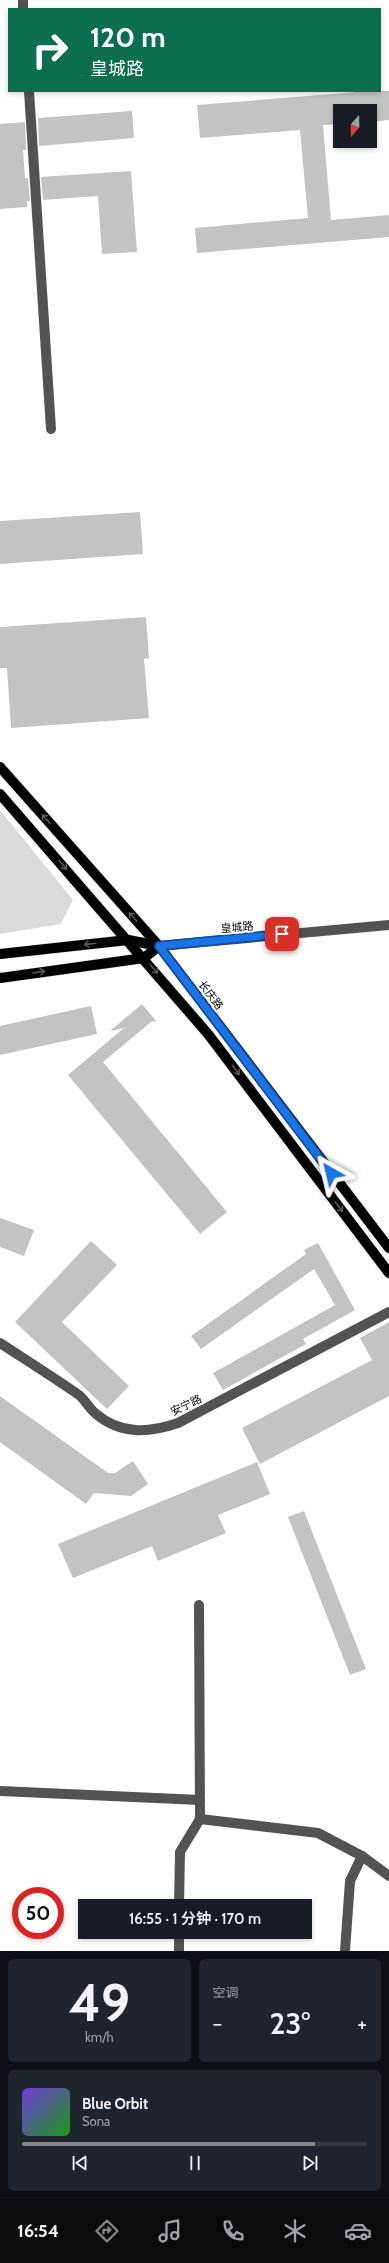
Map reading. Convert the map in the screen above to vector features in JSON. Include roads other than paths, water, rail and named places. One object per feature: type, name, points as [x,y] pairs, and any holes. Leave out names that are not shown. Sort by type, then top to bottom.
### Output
[{"type":"main road","name":"长庆路","points":[[0,767],[159,946],[389,1248]]},
{"type":"main road","points":[[0,794],[144,958],[208,1034],[389,1273]]},
{"type":"main road","name":"皇城路","points":[[0,954],[128,940],[159,946]]},
{"type":"main road","points":[[0,978],[144,958],[159,946]]},
{"type":"street","points":[[29,92],[51,429]]},
{"type":"street","name":"皇城路","points":[[159,946],[389,925]]},
{"type":"street","name":"安宁路","points":[[0,1343],[81,1397],[95,1413],[114,1425],[135,1431],[157,1430],[178,1424],[389,1312]]},
{"type":"street","points":[[179,1899],[180,1852],[200,1818],[200,1605]]},
{"type":"street","points":[[0,1791],[200,1800]]},
{"type":"street","points":[[200,1818],[318,1833],[362,1856],[389,1876]]},
{"type":"street","points":[[345,1951],[350,1881],[362,1856]]},
{"type":"street","points":[[179,1939],[179,1951]]}]
